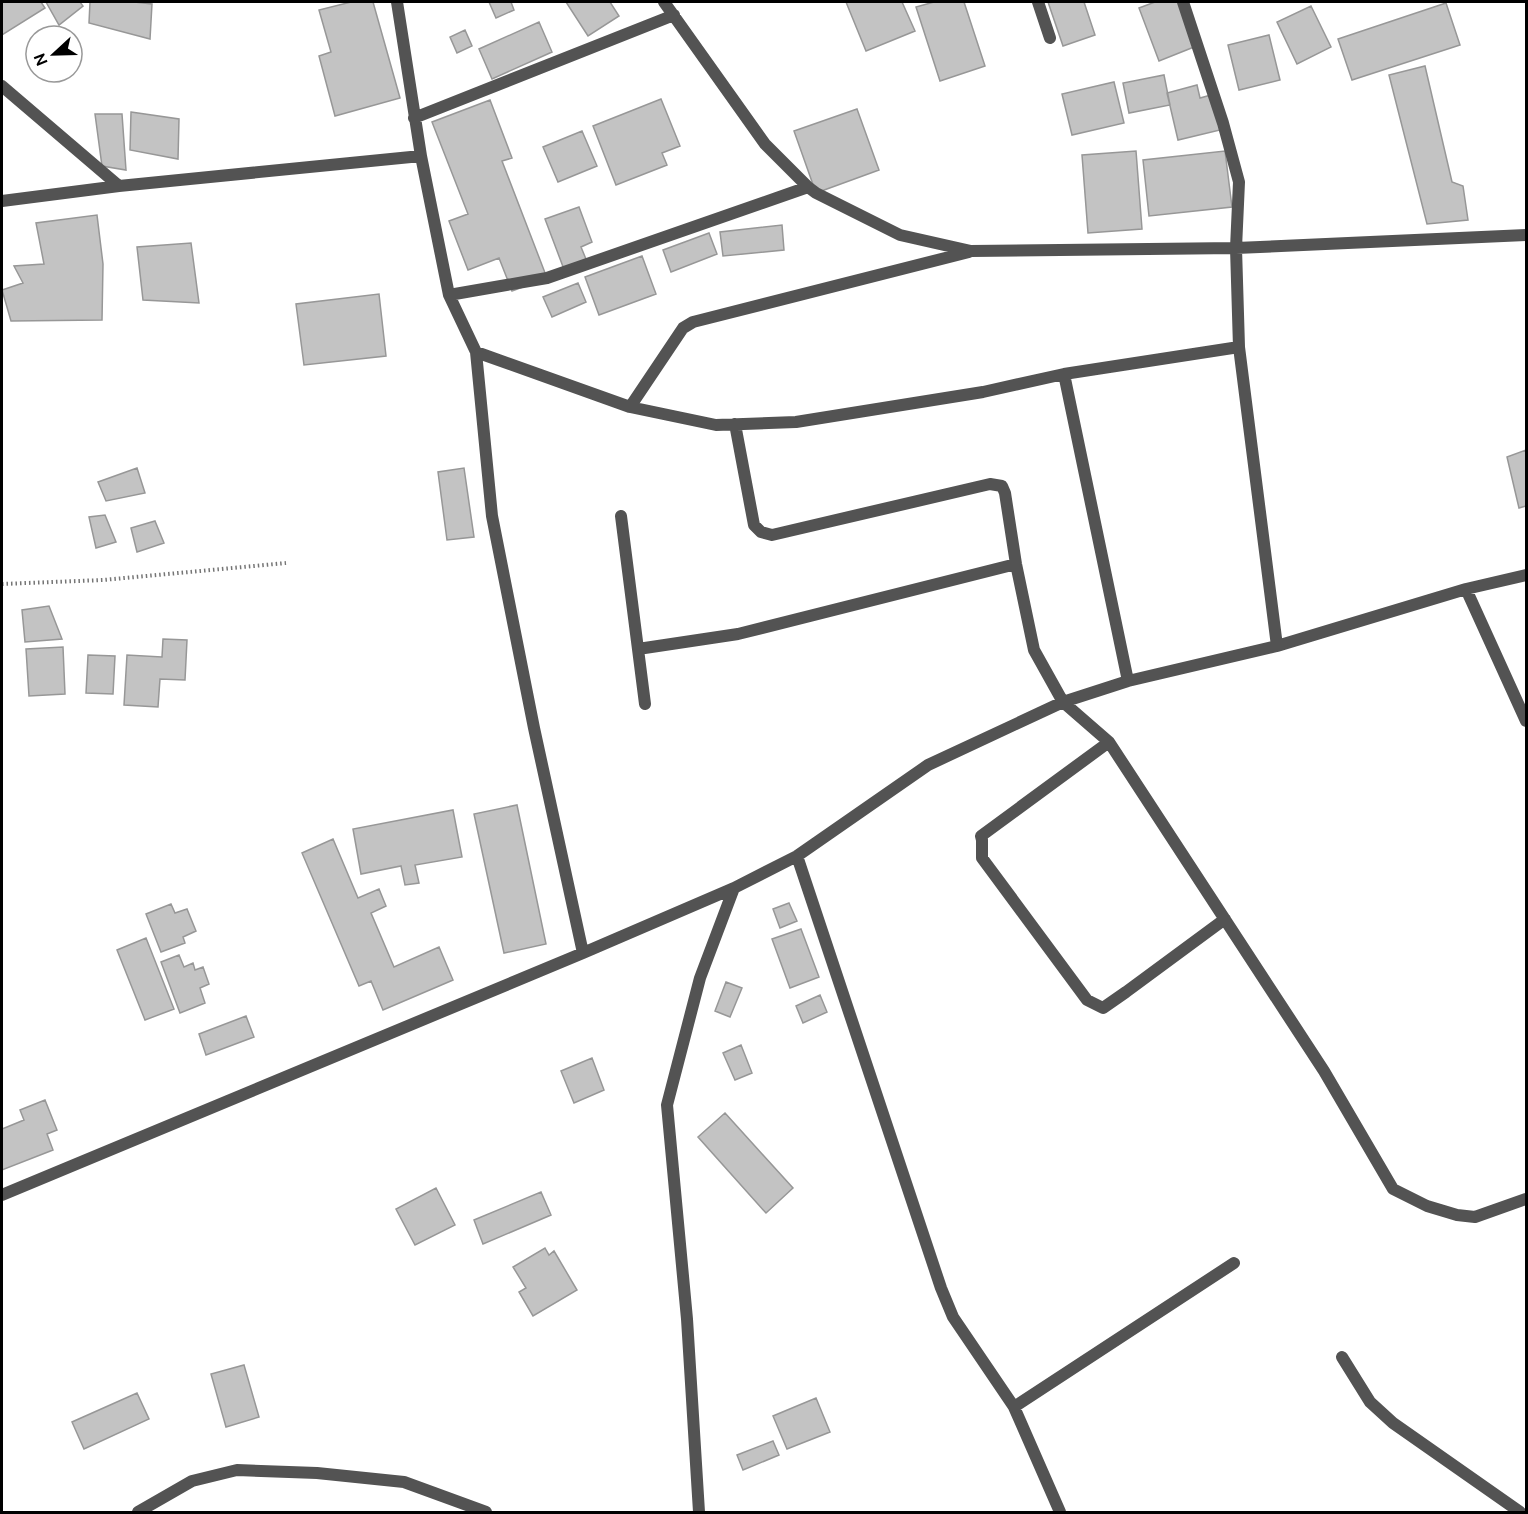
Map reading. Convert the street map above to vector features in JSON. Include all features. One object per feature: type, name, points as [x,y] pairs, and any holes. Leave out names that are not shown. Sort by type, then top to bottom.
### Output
[{"type":"street","points":[[397,2],[414,118],[449,295],[476,352],[492,516],[534,728],[583,953]]},
{"type":"street","points":[[664,2],[765,144],[808,188],[900,235],[971,251],[1236,249],[1527,235]]},
{"type":"street","points":[[1038,2],[1050,38]]},
{"type":"street","points":[[1183,2],[1223,123],[1239,182],[1236,249],[1239,347],[1277,646]]},
{"type":"street","points":[[414,118],[674,15]]},
{"type":"street","points":[[2,86],[119,186]]},
{"type":"street","points":[[2,201],[119,186],[421,156]]},
{"type":"street","points":[[449,295],[548,278],[808,188]]},
{"type":"street","points":[[630,408],[682,328],[693,322],[971,251]]},
{"type":"street","points":[[476,352],[630,408],[716,425],[796,422],[983,392],[1064,374],[1239,347]]},
{"type":"street","points":[[1064,374],[1128,681]]},
{"type":"street","points":[[735,424],[754,525],[761,532],[772,536],[990,484],[1002,486],[1034,650],[1063,702],[1109,742],[1324,1071],[1393,1189],[1427,1206],[1457,1215],[1475,1217],[1527,1199]]},
{"type":"street","points":[[621,516],[645,704]]},
{"type":"street","points":[[638,649],[738,634],[1016,564]]},
{"type":"street","points":[[2,1195],[735,888],[797,856],[928,765],[1063,702],[1128,681],[1277,646],[1466,589],[1527,575]]},
{"type":"street","points":[[1466,589],[1527,722]]},
{"type":"street","points":[[1109,742],[981,836],[982,858],[1087,1000],[1103,1008],[1225,919]]},
{"type":"street","points":[[797,856],[941,1288],[953,1317],[1014,1407],[1060,1512]]},
{"type":"street","points":[[699,1512],[687,1319],[667,1105],[700,978],[735,888]]},
{"type":"street","points":[[1014,1407],[1234,1263]]},
{"type":"street","points":[[1342,1357],[1370,1402],[1386,1416],[1520,1512]]},
{"type":"street","points":[[138,1512],[192,1481],[237,1470],[317,1473],[404,1482],[486,1512]]},
{"type":"path","points":[[2,584],[103,580],[286,563]]},
{"type":"building","points":[[2,2],[41,2],[45,8],[2,35]]},
{"type":"building","points":[[46,2],[80,2],[83,6],[58,24]]},
{"type":"building","points":[[90,2],[152,4],[150,39],[89,23]]},
{"type":"building","points":[[351,2],[373,2],[400,98],[335,116],[319,56],[331,52],[319,10]]},
{"type":"building","points":[[489,2],[511,2],[514,10],[496,18]]},
{"type":"building","points":[[566,2],[610,2],[619,16],[588,36]]},
{"type":"building","points":[[846,2],[902,2],[915,31],[866,51]]},
{"type":"building","points":[[934,2],[964,2],[985,66],[940,81],[916,7]]},
{"type":"building","points":[[1048,2],[1084,2],[1095,35],[1063,46]]},
{"type":"building","points":[[1155,2],[1182,2],[1199,45],[1159,61],[1139,8]]},
{"type":"building","points":[[1446,3],[1460,45],[1352,80],[1338,39]]},
{"type":"building","points":[[1311,6],[1331,47],[1297,64],[1277,22]]},
{"type":"building","points":[[539,22],[552,52],[492,79],[479,49]]},
{"type":"building","points":[[465,30],[472,46],[457,53],[450,37]]},
{"type":"building","points":[[1269,35],[1280,80],[1239,90],[1228,45]]},
{"type":"building","points":[[1425,66],[1452,182],[1463,186],[1468,220],[1427,224],[1389,75]]},
{"type":"building","points":[[1164,75],[1170,105],[1129,113],[1123,83]]},
{"type":"building","points":[[1114,82],[1124,123],[1072,135],[1062,94]]},
{"type":"building","points":[[1197,85],[1200,98],[1211,95],[1220,130],[1178,140],[1167,93]]},
{"type":"building","points":[[661,99],[680,146],[662,153],[667,165],[616,185],[593,126]]},
{"type":"building","points":[[490,100],[512,158],[502,161],[547,278],[512,291],[499,258],[468,270],[449,221],[468,214],[432,122]]},
{"type":"building","points":[[857,109],[879,170],[816,193],[794,131]]},
{"type":"building","points":[[131,112],[179,119],[178,159],[130,150]]},
{"type":"building","points":[[95,114],[122,114],[126,170],[102,166]]},
{"type":"building","points":[[582,131],[597,166],[558,182],[543,147]]},
{"type":"building","points":[[1136,151],[1142,229],[1088,233],[1082,155]]},
{"type":"building","points":[[1225,151],[1232,207],[1149,216],[1143,160]]},
{"type":"building","points":[[579,207],[592,242],[581,247],[588,264],[565,272],[545,219]]},
{"type":"building","points":[[97,215],[103,264],[102,320],[11,321],[2,290],[23,283],[14,266],[44,264],[36,223]]},
{"type":"building","points":[[782,225],[784,250],[723,256],[720,232]]},
{"type":"building","points":[[709,233],[717,254],[671,272],[663,250]]},
{"type":"building","points":[[191,243],[199,303],[143,300],[137,247]]},
{"type":"building","points":[[642,256],[656,294],[599,315],[585,277]]},
{"type":"building","points":[[578,283],[586,302],[552,317],[543,297]]},
{"type":"building","points":[[379,294],[386,356],[304,365],[296,304]]},
{"type":"building","points":[[1526,450],[1526,506],[1519,508],[1507,457]]},
{"type":"building","points":[[137,468],[145,493],[106,501],[98,482]]},
{"type":"building","points":[[464,468],[474,537],[447,540],[438,472]]},
{"type":"building","points":[[105,515],[116,542],[96,548],[89,517]]},
{"type":"building","points":[[155,521],[164,543],[137,552],[131,528]]},
{"type":"building","points":[[49,606],[62,639],[25,642],[22,610]]},
{"type":"building","points":[[163,639],[187,640],[185,680],[160,679],[158,707],[124,705],[127,655],[162,657]]},
{"type":"building","points":[[63,647],[65,694],[29,696],[26,649]]},
{"type":"building","points":[[88,655],[115,656],[113,694],[86,693]]},
{"type":"building","points":[[517,805],[546,944],[504,953],[474,814]]},
{"type":"building","points":[[453,810],[462,857],[415,865],[419,883],[405,885],[401,866],[361,874],[353,829]]},
{"type":"building","points":[[333,839],[358,898],[379,889],[386,906],[371,913],[394,967],[439,947],[453,980],[383,1010],[371,981],[359,986],[302,853]]},
{"type":"building","points":[[789,903],[797,921],[780,928],[773,909]]},
{"type":"building","points":[[171,904],[175,913],[187,909],[196,931],[183,937],[185,943],[161,952],[146,914]]},
{"type":"building","points":[[801,929],[819,977],[790,988],[772,939]]},
{"type":"building","points":[[146,938],[174,1009],[145,1020],[117,950]]},
{"type":"building","points":[[179,955],[184,967],[193,963],[195,970],[203,967],[209,984],[200,988],[205,1003],[180,1013],[161,962]]},
{"type":"building","points":[[726,982],[742,988],[730,1017],[715,1011]]},
{"type":"building","points":[[820,995],[827,1012],[803,1023],[796,1006]]},
{"type":"building","points":[[246,1016],[254,1037],[206,1055],[199,1034]]},
{"type":"building","points":[[741,1045],[752,1073],[735,1080],[723,1053]]},
{"type":"building","points":[[592,1058],[604,1090],[574,1103],[561,1071]]},
{"type":"building","points":[[45,1100],[57,1130],[47,1134],[53,1150],[2,1170],[2,1129],[24,1120],[20,1110]]},
{"type":"building","points":[[725,1113],[793,1188],[766,1213],[698,1137]]},
{"type":"building","points":[[436,1188],[455,1225],[415,1245],[396,1209]]},
{"type":"building","points":[[541,1192],[551,1215],[483,1244],[474,1220]]},
{"type":"building","points":[[545,1248],[549,1255],[554,1251],[577,1290],[533,1316],[519,1292],[526,1288],[513,1267]]},
{"type":"building","points":[[244,1365],[259,1417],[226,1427],[211,1374]]},
{"type":"building","points":[[137,1393],[149,1419],[84,1449],[72,1422]]},
{"type":"building","points":[[816,1398],[830,1432],[787,1449],[773,1416]]},
{"type":"building","points":[[773,1441],[779,1455],[743,1470],[737,1455]]}]
